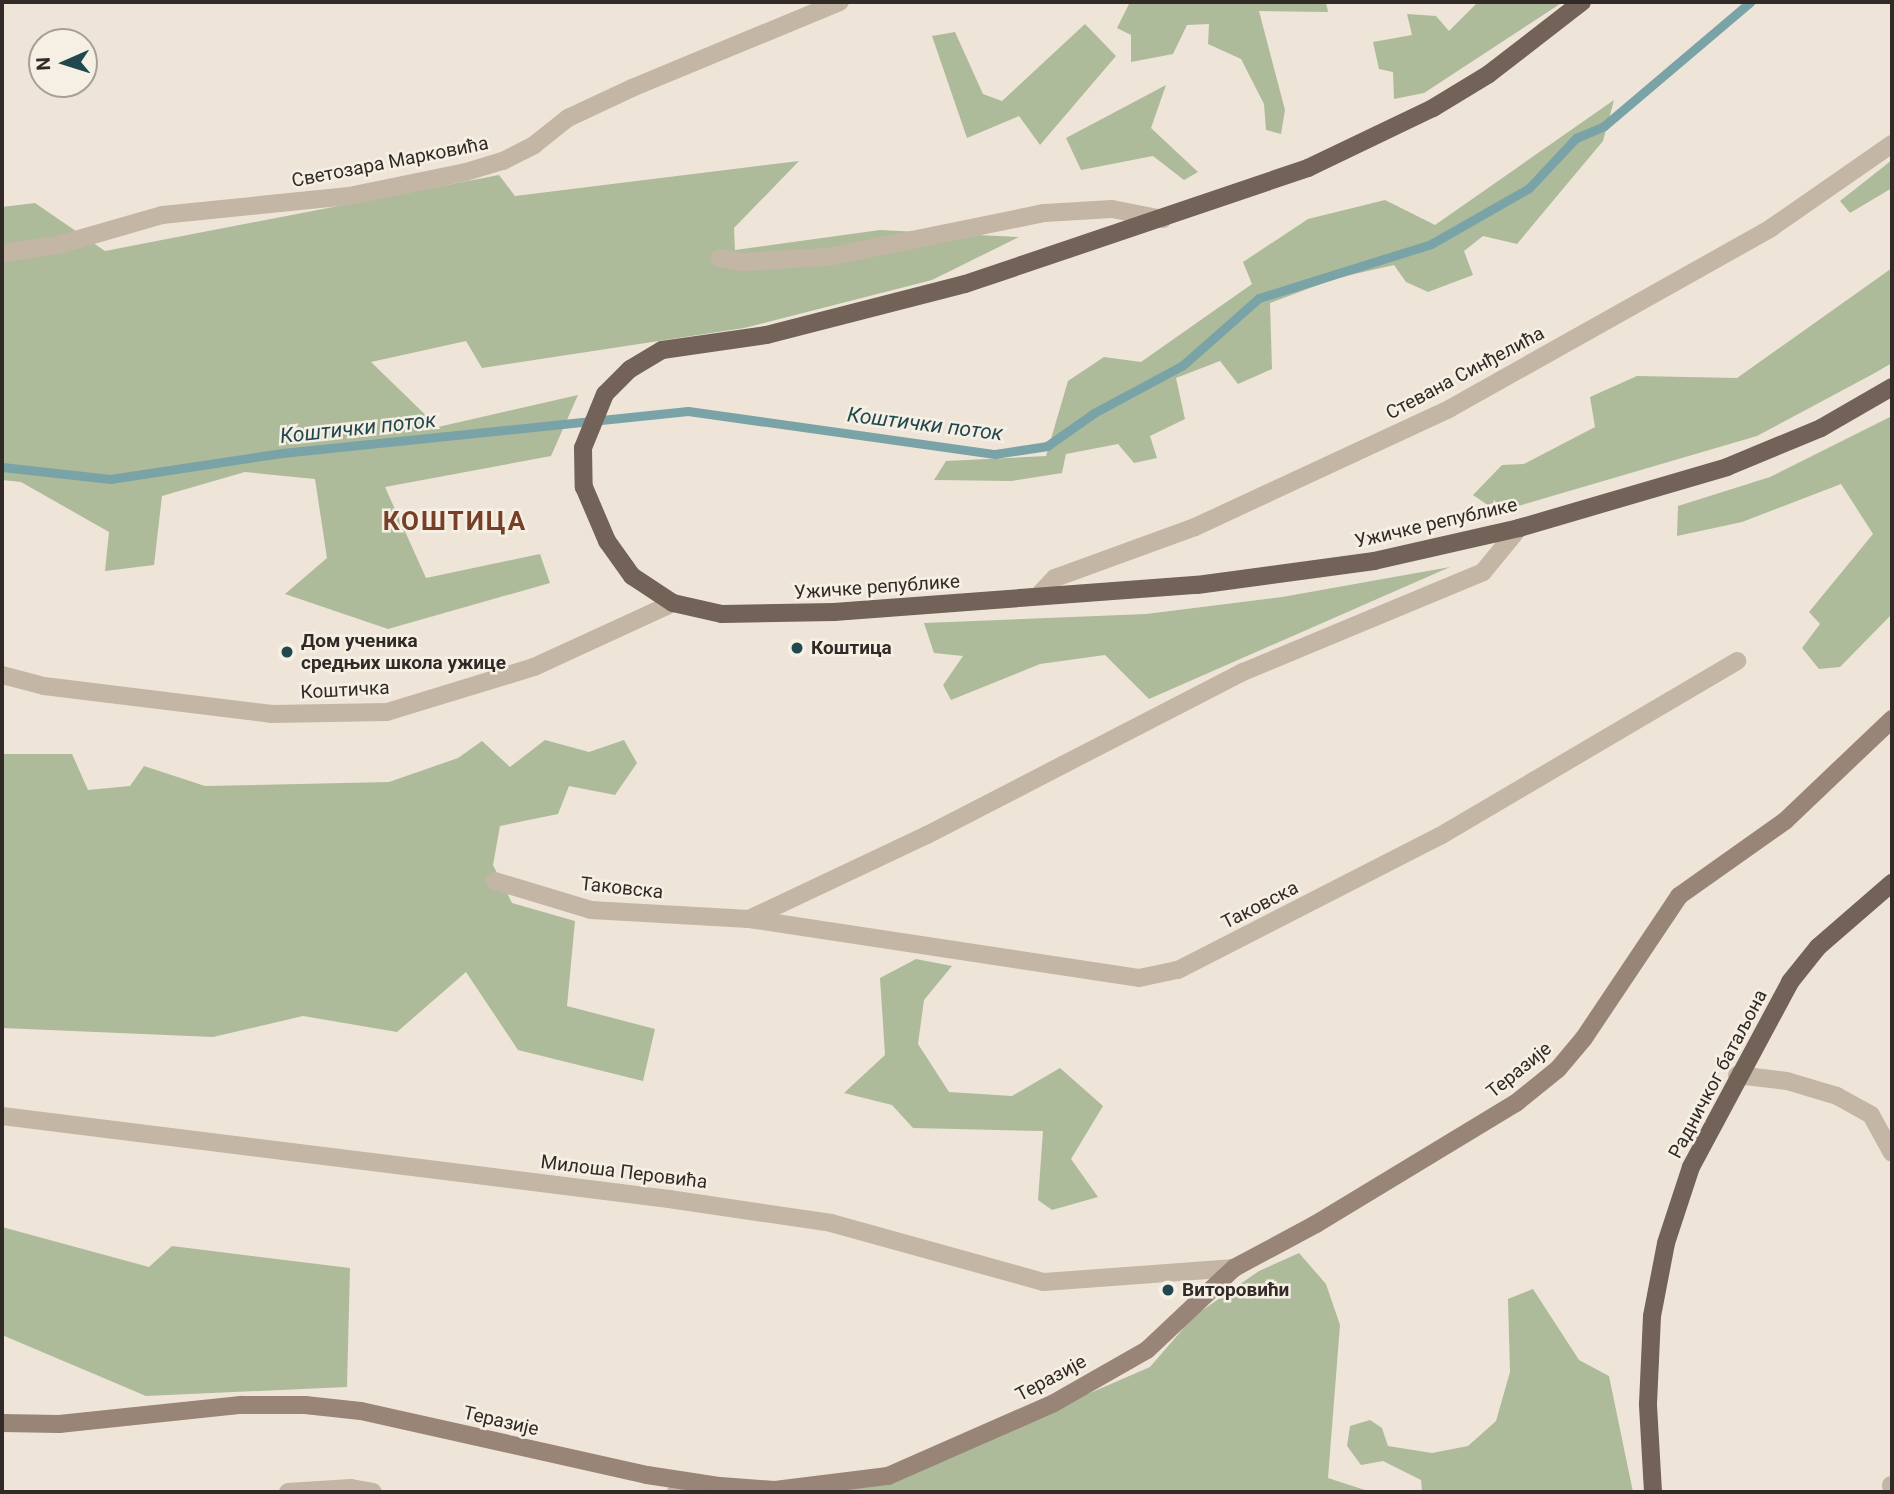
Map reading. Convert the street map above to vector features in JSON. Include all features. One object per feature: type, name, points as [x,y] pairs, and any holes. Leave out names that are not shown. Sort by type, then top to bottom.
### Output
[{"type":"main road","name":"Ужичке републике","points":[[1582,2],[1489,74],[1375,139],[1163,219],[867,311],[766,335],[662,350],[630,369],[606,394],[583,448],[584,487],[607,541],[632,576],[673,603],[722,614],[765,616],[1197,585],[1433,550],[1519,528],[1727,467],[1821,428],[1892,387]]},
{"type":"main road","name":"Радничког батаљона","points":[[1653,1492],[1648,1394],[1656,1284],[1691,1167],[1737,1074],[1802,966],[1892,883]]},
{"type":"street","name":"Светозара Марковића","points":[[2,253],[58,245],[162,215],[349,196],[490,165],[534,145],[568,118],[839,2]]},
{"type":"street","name":"Стевана Синђелића","points":[[1038,596],[1055,578],[1195,527],[1449,409],[1771,228],[1892,144]]},
{"type":"street","points":[[720,258],[741,262],[828,257],[1045,213],[1112,209],[1163,219]]},
{"type":"street","name":"Таковска","points":[[749,919],[927,835],[1243,672],[1483,572],[1519,528]]},
{"type":"street","name":"Коштичка","points":[[2,675],[44,687],[272,714],[387,712],[534,667],[673,603]]},
{"type":"street","name":"Таковска","points":[[495,881],[591,910],[749,919],[1139,978],[1178,970],[1440,836],[1737,661]]},
{"type":"street","points":[[2,688],[44,687]]},
{"type":"street","name":"Теразије","points":[[2,1423],[59,1424],[241,1405],[305,1405],[361,1411],[635,1472],[720,1486],[775,1490],[888,1476],[972,1442],[1147,1350],[1234,1268],[1427,1158],[1516,1103],[1558,1069],[1679,896],[1785,821],[1892,719]]},
{"type":"street","name":"Радничког батаљона","points":[[1737,1074],[1787,1081],[1837,1096],[1871,1115],[1892,1153]]},
{"type":"street","name":"Милоша Перовића","points":[[2,1116],[831,1223],[1044,1282],[1234,1268]]},
{"type":"street","points":[[676,1492],[720,1486]]},
{"type":"street","points":[[288,1492],[351,1488],[373,1492]]},
{"type":"green space","points":[[1130,2],[1326,2],[1328,12],[1259,11],[1285,110],[1281,134],[1266,130],[1264,104],[1241,59],[1208,44],[1209,24],[1187,25],[1173,54],[1131,62],[1131,35],[1117,28]]},
{"type":"green space","points":[[1478,2],[1563,2],[1424,93],[1394,99],[1393,72],[1379,69],[1373,42],[1412,35],[1407,14],[1436,16],[1449,31]]},
{"type":"green space","points":[[1085,24],[1116,56],[1040,145],[1019,116],[967,138],[932,36],[955,32],[983,94],[1002,101]]},
{"type":"green space","points":[[1166,85],[1151,128],[1198,172],[1184,180],[1153,156],[1081,170],[1066,138]]},
{"type":"green space","points":[[1614,100],[1603,141],[1517,244],[1483,236],[1464,251],[1473,275],[1428,292],[1406,282],[1394,265],[1337,278],[1270,303],[1272,369],[1238,384],[1220,361],[1176,378],[1185,419],[1150,436],[1157,458],[1134,463],[1118,444],[1066,454],[1062,473],[1011,481],[934,480],[946,461],[1046,456],[1068,381],[1104,357],[1141,362],[1252,284],[1243,262],[1308,219],[1385,200],[1435,225]]},
{"type":"green space","points":[[1892,160],[1892,188],[1850,213],[1840,201]]},
{"type":"green space","points":[[799,161],[734,228],[735,250],[880,230],[1019,237],[932,280],[744,328],[482,368],[466,341],[371,362],[438,427],[578,395],[551,456],[385,487],[426,578],[540,554],[550,583],[388,629],[285,594],[327,558],[315,479],[245,472],[162,496],[154,565],[105,571],[109,532],[21,482],[2,480],[2,207],[35,203],[105,251],[499,175],[515,196]]},
{"type":"green space","points":[[1892,268],[1892,363],[1873,374],[1757,436],[1498,512],[1473,495],[1502,465],[1524,464],[1595,427],[1590,397],[1637,376],[1737,378]]},
{"type":"green space","points":[[1892,416],[1892,614],[1840,667],[1819,669],[1802,648],[1820,624],[1809,612],[1873,534],[1841,484],[1742,522],[1677,536],[1678,506],[1770,477]]},
{"type":"green space","points":[[1450,567],[1149,699],[1105,655],[1040,664],[951,700],[943,685],[963,656],[934,653],[924,623],[1146,614],[1282,597]]},
{"type":"green space","points":[[545,740],[589,752],[624,740],[637,763],[615,795],[569,786],[558,814],[500,826],[493,865],[512,903],[575,921],[567,1006],[655,1029],[643,1081],[518,1050],[466,972],[397,1032],[303,1016],[213,1037],[2,1028],[2,754],[72,754],[88,790],[130,786],[144,766],[205,786],[389,782],[458,758],[482,741],[510,767]]},
{"type":"green space","points":[[916,959],[952,966],[924,1000],[918,1044],[949,1092],[1012,1096],[1060,1068],[1103,1106],[1071,1159],[1098,1197],[1052,1210],[1038,1200],[1043,1131],[913,1128],[892,1105],[844,1093],[885,1055],[880,978]]},
{"type":"green space","points":[[2,1227],[149,1267],[172,1246],[350,1268],[347,1387],[146,1396],[2,1335]]},
{"type":"green space","points":[[1299,1253],[1326,1284],[1340,1325],[1328,1478],[1371,1492],[716,1492],[910,1471],[1150,1367],[1194,1316],[1259,1271]]},
{"type":"green space","points":[[1533,1289],[1579,1360],[1609,1376],[1633,1492],[1422,1492],[1421,1480],[1383,1461],[1361,1465],[1347,1446],[1350,1426],[1370,1420],[1382,1428],[1388,1446],[1432,1453],[1468,1446],[1496,1421],[1510,1372],[1508,1299]]},
{"type":"waterway","name":"Коштички поток","points":[[2,467],[110,479],[282,453],[688,411],[995,454],[1047,446],[1094,413],[1183,365],[1259,298],[1431,244],[1529,188],[1576,138],[1604,126],[1750,2]]},
{"type":"place","name":"Коштица","points":[[797,648]]},
{"type":"place","name":"Дом ученика средњих школа ужице","points":[[287,652]]},
{"type":"place","name":"Виторовићи","points":[[1168,1290]]},
{"type":"district","name":"КОШТИЦА","points":[[455,522]]}]
